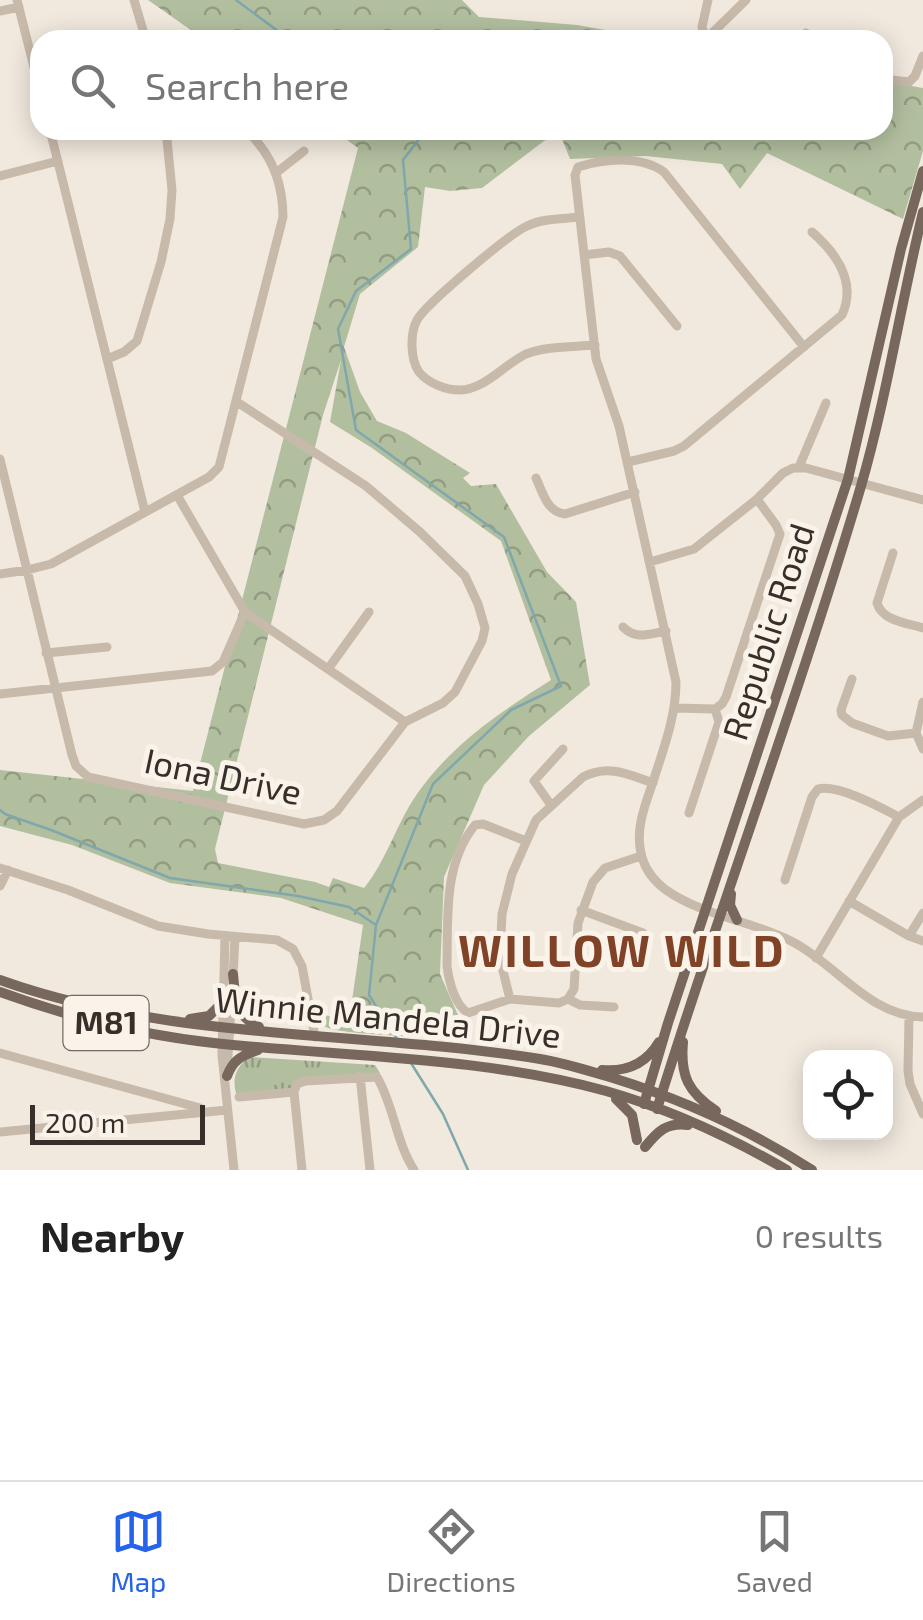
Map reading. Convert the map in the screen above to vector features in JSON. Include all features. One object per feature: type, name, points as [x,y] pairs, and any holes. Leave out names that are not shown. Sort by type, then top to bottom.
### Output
[{"type":"main road","name":"Republic Road","points":[[644,1104],[848,479],[923,171]]},
{"type":"main road","name":"Republic Road","points":[[656,1108],[862,482],[923,212]]},
{"type":"main road","points":[[737,864],[730,903],[737,920]]},
{"type":"main road","points":[[233,974],[239,1013],[269,1032]]},
{"type":"main road","name":"Winnie Mandela Drive","points":[[0,980],[53,998],[149,1018],[487,1052],[572,1066],[662,1093],[732,1123],[812,1170]]},
{"type":"main road","name":"Winnie Mandela Drive","points":[[0,992],[63,1013],[163,1036],[435,1061],[505,1070],[606,1092],[704,1127],[787,1170]]},
{"type":"main road","points":[[149,1018],[187,1020],[209,1016],[223,1002]]},
{"type":"main road","points":[[687,1011],[682,1058],[686,1080],[699,1098],[732,1123]]},
{"type":"main road","points":[[572,1066],[608,1071],[637,1065],[654,1050],[668,1023]]},
{"type":"main road","points":[[227,1076],[239,1058],[269,1047]]},
{"type":"main road","points":[[606,1092],[629,1110],[641,1144],[666,1126],[704,1127]]},
{"type":"street","points":[[134,0],[143,30]]},
{"type":"street","points":[[703,30],[708,0]]},
{"type":"street","points":[[716,30],[746,0]]},
{"type":"street","points":[[0,11],[18,3],[30,50]]},
{"type":"street","points":[[893,80],[909,82],[923,56]]},
{"type":"street","points":[[53,140],[145,512]]},
{"type":"street","points":[[107,359],[137,341],[161,262],[172,190],[167,140]]},
{"type":"street","points":[[0,574],[52,564],[219,468],[282,228],[282,198],[276,173],[255,140]]},
{"type":"street","points":[[276,173],[304,151]]},
{"type":"street","points":[[0,176],[58,161]]},
{"type":"street","points":[[804,347],[659,168],[631,161],[580,166],[576,172],[594,346],[628,462],[676,682],[675,708],[639,830],[641,856],[653,878],[682,899],[784,938],[860,994],[909,1016],[923,1017]]},
{"type":"street","points":[[580,218],[524,227],[467,272],[420,315],[415,324],[412,354],[419,372],[430,381],[446,388],[468,389],[533,352],[594,346]]},
{"type":"street","points":[[628,462],[684,446],[839,318],[846,307],[844,272],[812,232]]},
{"type":"street","points":[[584,254],[609,252],[620,256],[677,326]]},
{"type":"street","name":"Iona Drive","points":[[0,459],[76,766],[86,776],[304,824],[324,820],[338,810],[406,722],[444,703],[455,692],[485,628],[465,576],[420,532],[366,486],[238,402]]},
{"type":"street","points":[[799,467],[826,403]]},
{"type":"street","points":[[650,562],[694,549],[783,473],[799,467],[923,500]]},
{"type":"street","points":[[536,478],[548,503],[565,514],[635,492]]},
{"type":"street","points":[[178,495],[245,612],[406,722]]},
{"type":"street","points":[[675,708],[715,709],[726,697],[780,534],[756,499]]},
{"type":"street","points":[[893,553],[878,609],[885,616],[923,628]]},
{"type":"street","points":[[0,694],[212,671],[223,662],[245,612]]},
{"type":"street","points":[[328,670],[370,612]]},
{"type":"street","points":[[623,626],[637,636],[666,630]]},
{"type":"street","points":[[46,653],[107,647]]},
{"type":"street","points":[[852,679],[842,710],[846,719],[888,736],[916,733]]},
{"type":"street","points":[[923,702],[916,733],[923,749]]},
{"type":"street","points":[[689,813],[720,722],[715,709]]},
{"type":"street","points":[[551,804],[534,784],[535,777],[563,748]]},
{"type":"street","points":[[510,999],[500,962],[502,920],[512,874],[533,823],[582,777],[598,770],[607,768],[653,782]]},
{"type":"street","points":[[785,880],[818,789],[828,787],[898,817]]},
{"type":"street","points":[[816,958],[898,817],[923,800]]},
{"type":"street","points":[[526,841],[483,824],[475,825],[448,887],[447,972],[465,1012],[510,999],[559,1003],[568,999],[574,989],[578,923],[593,882],[611,865],[641,856]]},
{"type":"street","points":[[0,886],[4,869],[158,926],[277,940],[297,955],[302,966],[314,1037]]},
{"type":"street","points":[[850,901],[923,941]]},
{"type":"street","points":[[582,910],[644,933]]},
{"type":"street","points":[[909,936],[923,913]]},
{"type":"street","points":[[226,1027],[233,974],[230,936]]},
{"type":"street","points":[[230,936],[223,1002],[227,1110],[234,1170]]},
{"type":"street","points":[[568,999],[580,1005],[614,1007]]},
{"type":"street","points":[[909,1016],[908,1071],[923,1114]]},
{"type":"street","points":[[226,1044],[227,1110]]},
{"type":"street","points":[[0,1053],[207,1110]]},
{"type":"street","points":[[360,1076],[370,1170]]},
{"type":"street","points":[[302,1170],[294,1092],[297,1084],[360,1076],[375,1076],[380,1081],[410,1168]]},
{"type":"street","points":[[239,1097],[294,1092]]},
{"type":"street","points":[[0,1132],[227,1110]]},
{"type":"green space","points":[[148,0],[462,0],[479,17],[606,30],[191,30]]},
{"type":"green space","points":[[893,83],[923,88],[923,151],[903,219],[767,153],[740,189],[722,164],[646,156],[570,159],[562,140],[893,140]]},
{"type":"green space","points":[[347,140],[546,140],[482,188],[450,191],[425,187],[418,247],[360,294],[344,347],[360,392],[377,421],[406,433],[470,473],[463,478],[471,486],[496,484],[547,572],[576,602],[590,685],[529,736],[484,785],[444,877],[440,974],[468,1038],[349,1032],[321,1023],[317,1013],[349,1021],[363,925],[281,898],[170,883],[72,845],[0,826],[0,770],[193,791],[358,148]],"holes":[[[341,360],[330,422],[501,541],[551,680],[478,730],[431,776],[364,888],[333,878],[329,887],[218,863],[215,849],[323,415]]]},
{"type":"green space","points":[[249,1057],[375,1065],[380,1073],[310,1078],[289,1092],[237,1096],[236,1074]]},
{"type":"waterway","points":[[236,0],[276,30]]},
{"type":"waterway","points":[[397,1039],[369,995],[376,925],[433,784],[511,710],[561,686],[504,537],[356,430],[338,329],[356,291],[411,249],[403,160],[418,140]]},
{"type":"waterway","points":[[0,810],[170,878],[349,907],[376,925]]},
{"type":"waterway","points":[[411,1063],[443,1114],[468,1170]]},
{"type":"district","name":"WILLOW WILD","points":[[622,951]]}]
